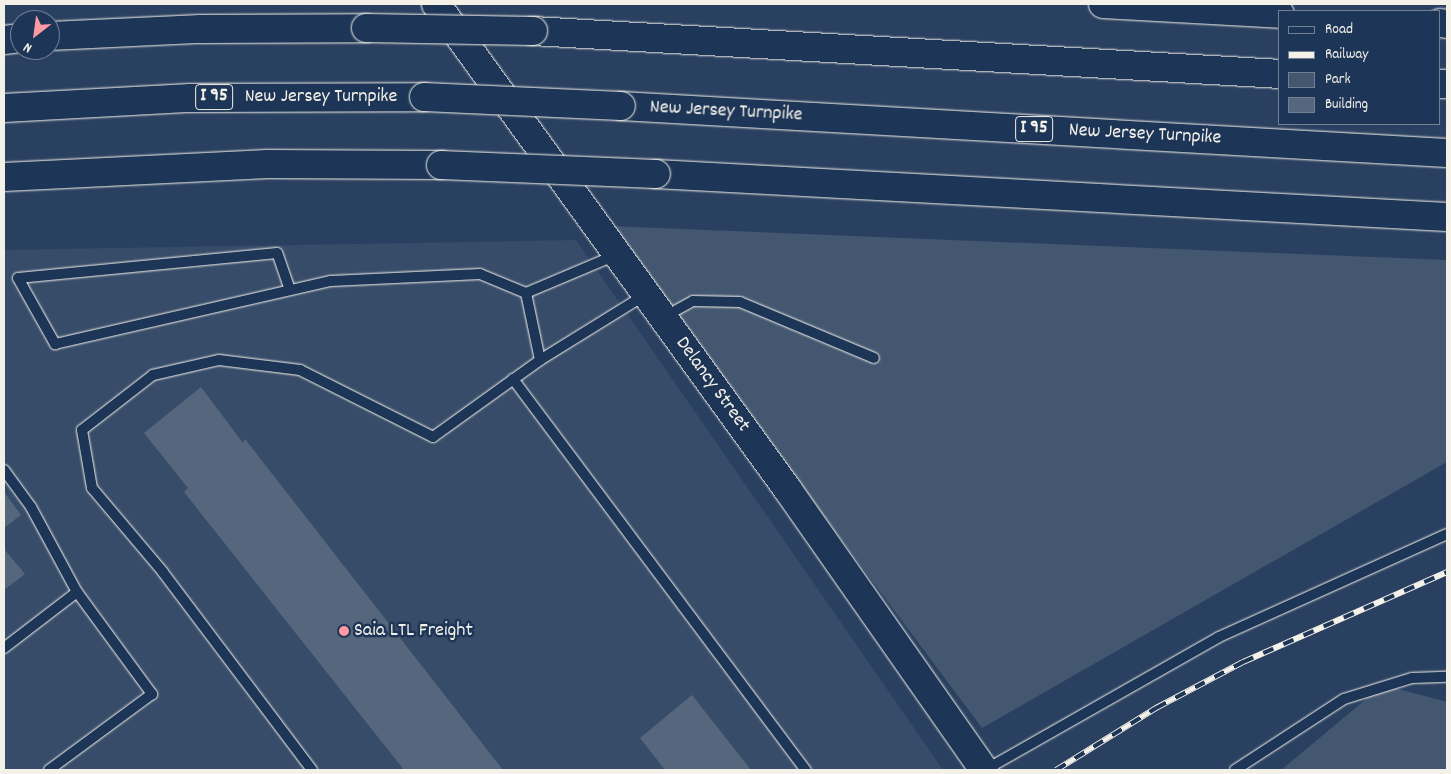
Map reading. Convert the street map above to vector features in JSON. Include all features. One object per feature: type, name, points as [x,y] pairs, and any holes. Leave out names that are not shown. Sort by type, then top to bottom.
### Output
[{"type":"main road","name":"Delancy Street","points":[[436,4],[663,317],[984,770]]},
{"type":"main road","points":[[1103,4],[1278,14]]},
{"type":"main road","points":[[60,36],[192,30],[366,28],[533,31],[1278,74]]},
{"type":"main road","name":"New Jersey Turnpike","points":[[4,108],[191,98],[424,97],[621,106],[1447,153]]},
{"type":"main road","points":[[4,177],[240,164],[442,165],[656,174],[1447,217]]},
{"type":"lane","points":[[290,290],[278,253],[18,278],[55,344],[331,281],[480,274],[526,293],[617,254]]},
{"type":"lane","points":[[526,293],[540,360]]},
{"type":"lane","points":[[312,770],[163,572],[92,488],[82,430],[153,375],[219,360],[300,370],[433,437],[540,360],[646,294]]},
{"type":"lane","points":[[663,317],[693,301],[740,302],[874,358]]},
{"type":"lane","points":[[513,379],[806,770]]},
{"type":"lane","points":[[4,470],[32,507],[77,592],[152,694],[49,770]]},
{"type":"lane","points":[[984,770],[1219,637],[1447,534]]},
{"type":"lane","points":[[4,648],[77,592]]},
{"type":"lane","points":[[1234,770],[1344,699],[1412,678],[1447,677]]},
{"type":"shaded area","points":[[576,240],[943,770],[4,770],[4,250]]},
{"type":"green space","points":[[607,226],[1447,260],[1447,462],[982,728]]},
{"type":"green space","points":[[1383,685],[1447,702],[1447,770],[1281,770]]},
{"type":"building","name":"Saia LTL Freight","points":[[201,387],[243,443],[245,439],[503,770],[404,770],[184,492],[188,488],[144,433]]},
{"type":"building","points":[[4,492],[21,515],[4,528]]},
{"type":"building","points":[[4,549],[25,574],[4,590]]},
{"type":"building","points":[[692,695],[751,770],[665,770],[640,738]]},
{"type":"railway","points":[[1056,770],[1156,708],[1243,662],[1447,572]]},
{"type":"place","name":"Saia LTL Freight","points":[[344,631]]}]
